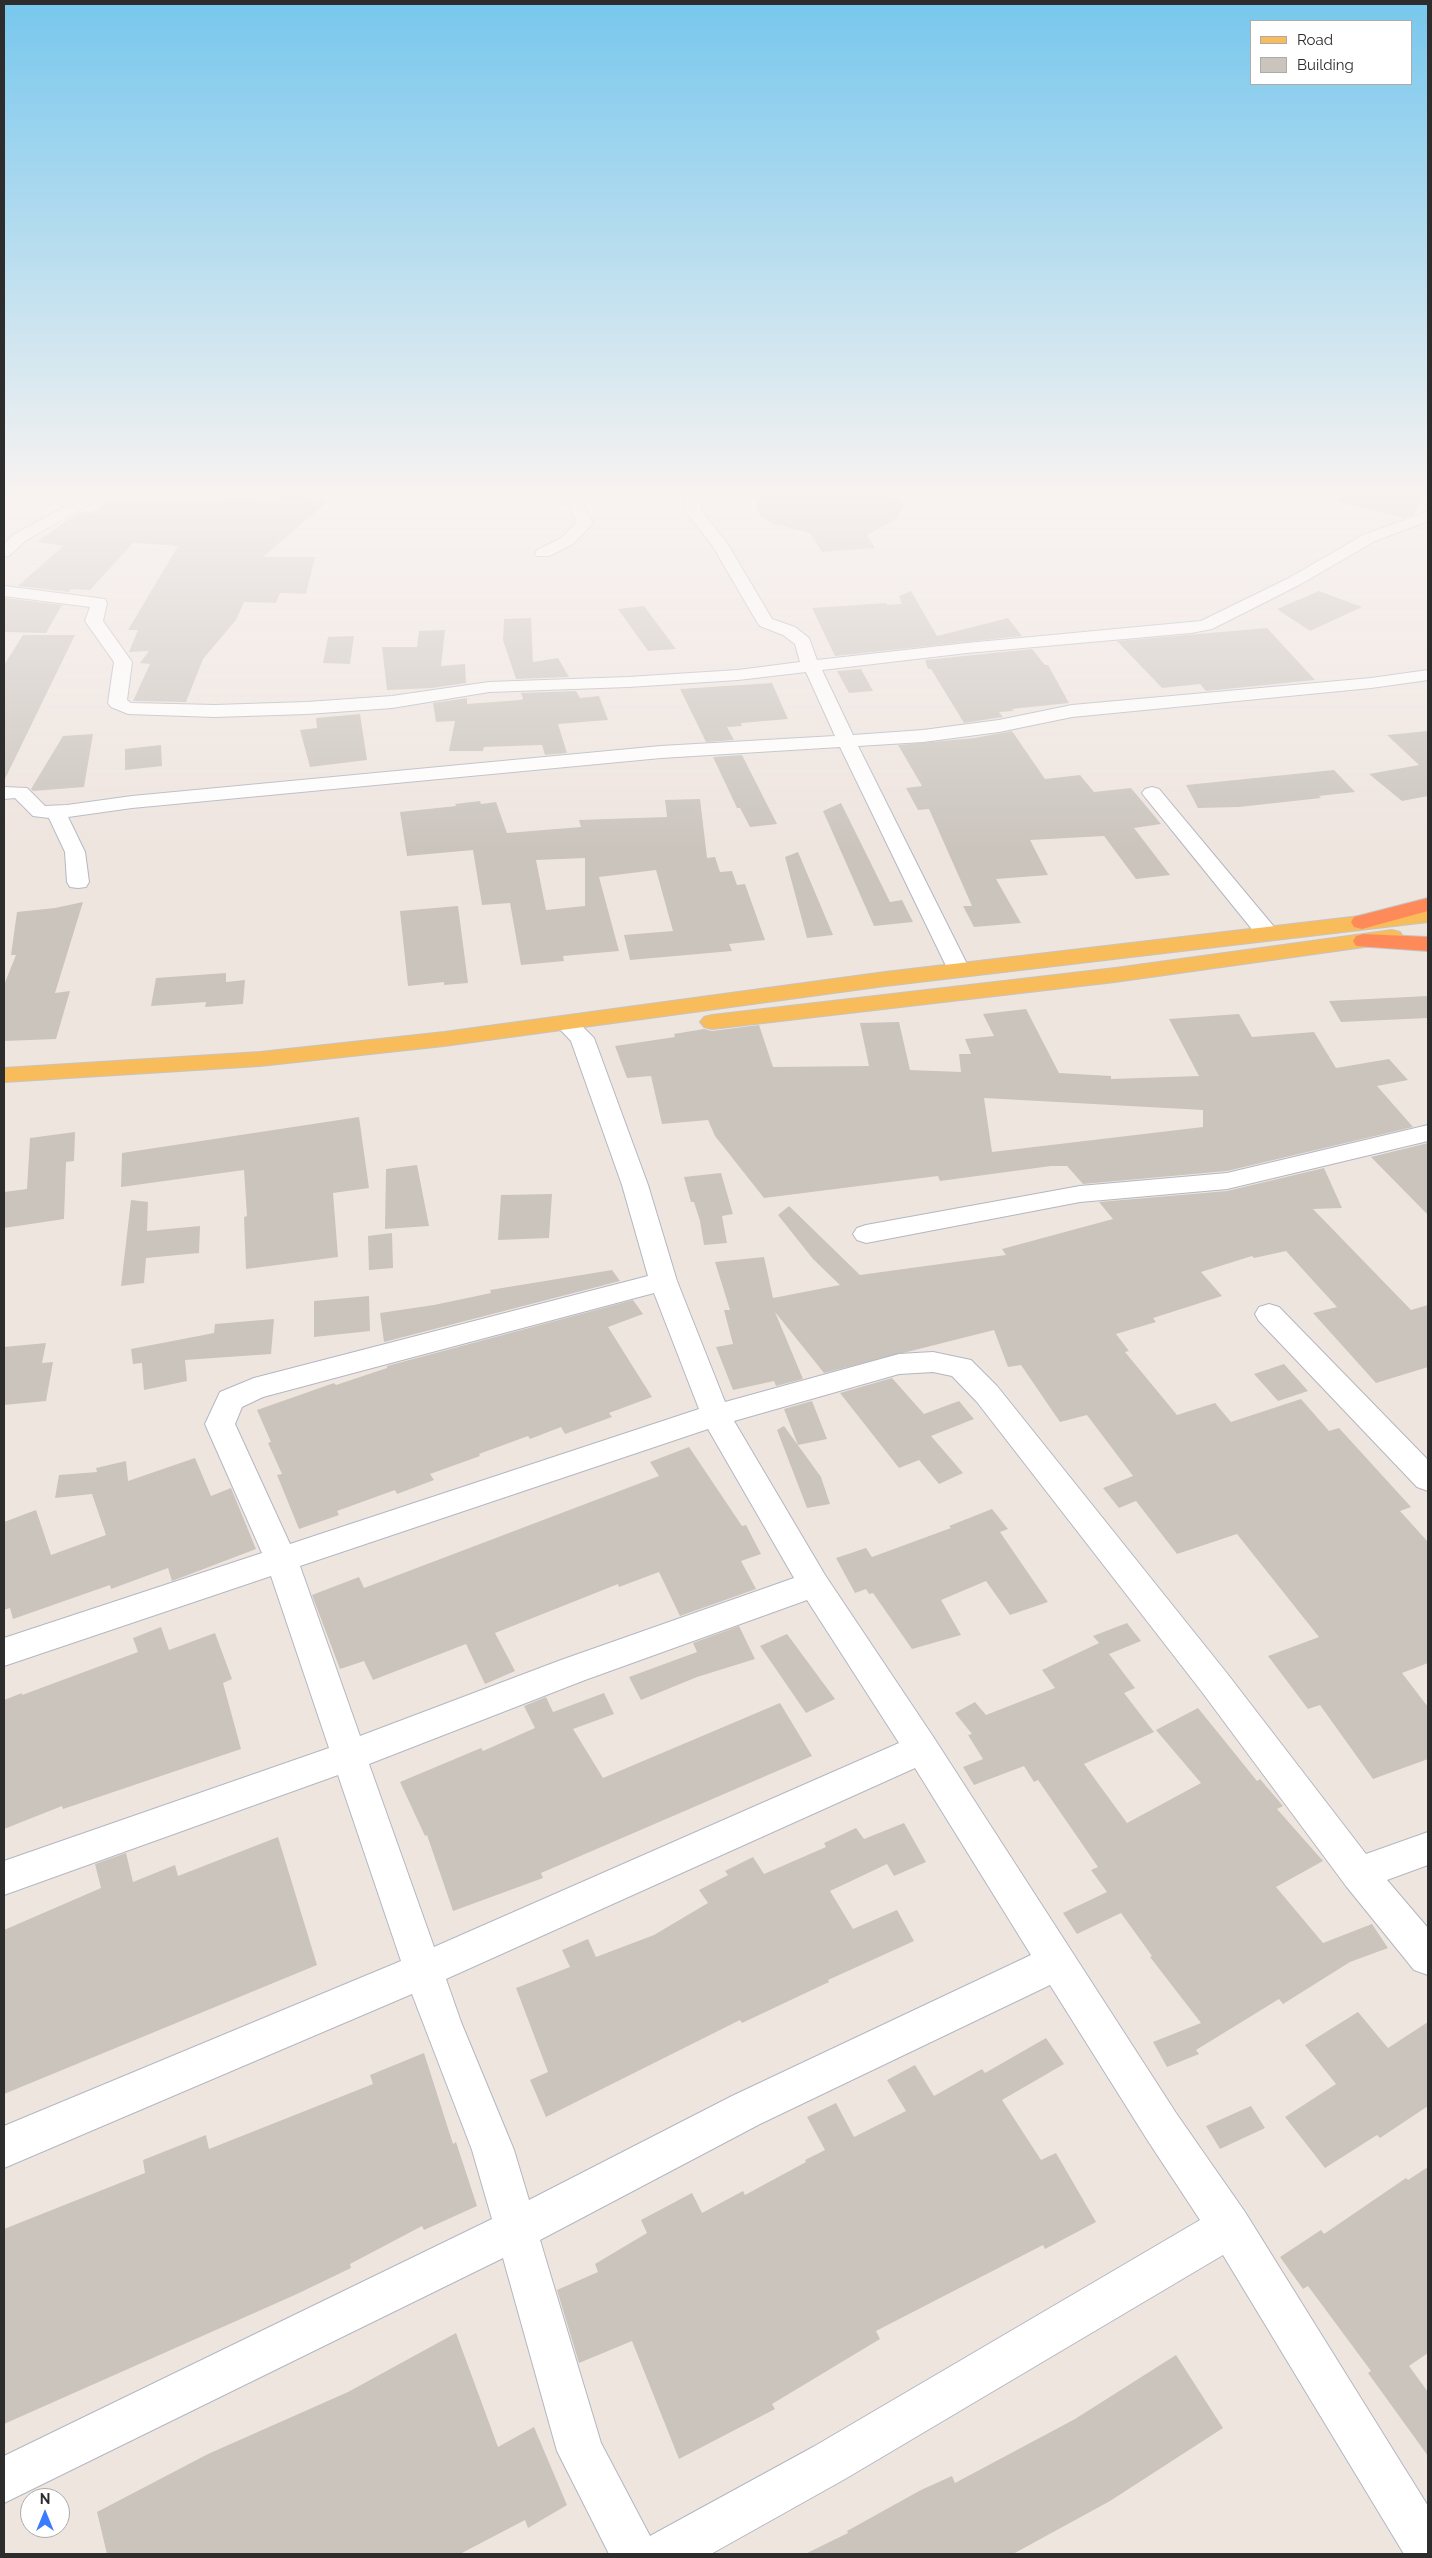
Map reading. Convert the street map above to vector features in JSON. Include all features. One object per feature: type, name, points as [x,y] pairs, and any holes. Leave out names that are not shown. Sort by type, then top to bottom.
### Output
[{"type":"highway","points":[[1363,932],[1428,904]]},
{"type":"highway","points":[[1363,932],[1428,944]]},
{"type":"main road","points":[[4,1075],[260,1059],[574,1031],[1115,975],[1363,932],[1428,916]]},
{"type":"main road","points":[[4,1083],[265,1066],[450,1047],[574,1031],[959,970],[1267,933],[1428,932]]},
{"type":"street","points":[[96,613],[94,621],[123,662],[116,703],[128,708],[215,711],[307,708],[392,702],[489,687],[681,679],[812,667],[864,659],[1206,624],[1228,613]]},
{"type":"street","points":[[761,613],[766,622],[789,631],[803,642],[806,656],[835,712],[846,740],[959,970]]},
{"type":"street","points":[[4,793],[20,792],[40,812],[56,812],[132,802],[192,798],[661,752],[922,736],[999,726],[1072,711],[1371,683],[1428,675]]},
{"type":"street","points":[[1152,793],[1267,933]]},
{"type":"street","points":[[56,812],[75,852],[78,882]]},
{"type":"street","points":[[574,1031],[635,1184],[663,1281],[716,1415],[814,1584],[922,1749],[1162,2127],[1230,2227],[1428,2550]]},
{"type":"street","points":[[866,1234],[1080,1194],[1227,1181],[1428,1133]]},
{"type":"street","points":[[634,2554],[580,2451],[493,2150],[440,2022],[424,1970],[281,1559],[220,1424],[230,1400],[254,1389],[663,1281]]},
{"type":"street","points":[[1269,1314],[1428,1479]]},
{"type":"street","points":[[4,1652],[716,1415],[899,1364],[933,1362],[961,1367],[988,1394],[1195,1658],[1359,1874],[1428,1957]]},
{"type":"street","points":[[4,1878],[349,1756],[573,1670],[814,1584]]},
{"type":"street","points":[[4,2147],[424,1970],[922,1749]]},
{"type":"street","points":[[1359,1874],[1428,1848]]},
{"type":"street","points":[[4,2480],[515,2230],[746,2110],[1058,1962]]},
{"type":"street","points":[[664,2554],[829,2463],[1230,2227]]},
{"type":"building","points":[[5,613],[57,613],[46,633],[4,632]]},
{"type":"building","points":[[138,613],[239,613],[236,620],[203,659],[186,702],[133,701],[150,664],[140,663],[149,651],[129,652],[138,630],[128,630]]},
{"type":"building","points":[[621,613],[649,613],[676,649],[648,651]]},
{"type":"building","points":[[815,613],[924,613],[937,636],[1008,618],[1022,636],[835,656]]},
{"type":"building","points":[[1284,613],[1348,613],[1310,631]]},
{"type":"building","points":[[531,618],[533,662],[558,658],[569,677],[516,679],[503,640],[504,619]]},
{"type":"building","points":[[1267,628],[1315,680],[1206,691],[1200,684],[1162,688],[1117,641]]},
{"type":"building","points":[[445,630],[441,666],[465,664],[466,683],[432,688],[387,690],[382,647],[417,647],[419,631]]},
{"type":"building","points":[[23,635],[75,635],[4,781],[4,665]]},
{"type":"building","points":[[354,636],[350,664],[323,663],[328,637]]},
{"type":"building","points":[[1032,649],[1045,665],[1048,665],[1069,703],[1012,709],[1014,711],[999,712],[1003,717],[964,723],[931,669],[928,669],[925,660]]},
{"type":"building","points":[[861,669],[873,691],[849,693],[837,671]]},
{"type":"building","points":[[772,683],[788,719],[741,723],[742,726],[727,727],[734,740],[706,742],[680,689]]},
{"type":"building","points":[[576,691],[580,698],[599,696],[608,720],[558,724],[567,753],[545,755],[542,745],[484,747],[483,751],[449,751],[455,721],[436,722],[433,703],[467,698],[467,704],[520,700],[523,699],[521,693]]},
{"type":"building","points":[[360,714],[367,760],[310,767],[300,730],[317,728],[316,718]]},
{"type":"building","points":[[1012,731],[1045,779],[1080,775],[1094,792],[1131,788],[1161,824],[1134,828],[1170,875],[1136,879],[1104,836],[1030,840],[1048,875],[996,879],[1021,923],[974,927],[963,906],[972,906],[929,809],[918,810],[906,788],[922,786],[898,745],[974,738]]},
{"type":"building","points":[[1428,731],[1428,796],[1402,801],[1369,774],[1419,765],[1387,735]]},
{"type":"building","points":[[93,734],[84,787],[33,791],[31,789],[63,736]]},
{"type":"building","points":[[161,745],[162,766],[125,770],[125,749]]},
{"type":"building","points":[[742,755],[777,824],[750,827],[740,808],[737,808],[713,757]]},
{"type":"building","points":[[1334,770],[1355,792],[1319,796],[1321,798],[1239,807],[1198,808],[1186,785]]},
{"type":"building","points":[[700,799],[707,858],[715,857],[720,872],[732,871],[737,885],[745,884],[765,940],[729,944],[732,951],[630,960],[624,935],[673,931],[656,870],[599,877],[619,951],[563,956],[564,961],[521,965],[510,903],[482,905],[473,850],[407,856],[400,812],[456,806],[455,804],[480,801],[481,804],[496,802],[507,833],[581,827],[579,820],[667,817],[665,800]],"holes":[[[585,858],[585,906],[546,910],[536,860]]]},
{"type":"building","points":[[841,803],[890,902],[902,900],[913,922],[874,926],[823,811]]},
{"type":"building","points":[[798,852],[833,935],[807,938],[785,857]]},
{"type":"building","points":[[83,902],[55,993],[70,991],[56,1039],[4,1041],[4,985],[16,955],[11,955],[17,912],[55,908]]},
{"type":"building","points":[[458,906],[468,983],[444,985],[444,982],[408,986],[400,911]]},
{"type":"building","points":[[226,973],[226,982],[245,980],[243,1004],[205,1007],[206,1002],[151,1006],[156,978]]},
{"type":"building","points":[[1428,996],[1428,1018],[1341,1022],[1329,1001]]},
{"type":"building","points":[[1026,1009],[1059,1073],[1111,1076],[1111,1079],[1199,1076],[1169,1019],[1239,1014],[1252,1037],[1314,1032],[1336,1068],[1389,1059],[1408,1080],[1377,1086],[1413,1127],[1227,1171],[1083,1184],[1067,1166],[1051,1166],[940,1181],[938,1176],[764,1198],[715,1136],[708,1120],[662,1124],[651,1076],[627,1078],[615,1046],[675,1037],[674,1034],[704,1029],[712,1031],[759,1025],[773,1067],[869,1066],[860,1023],[899,1022],[910,1070],[961,1072],[959,1054],[971,1054],[965,1039],[994,1036],[983,1014]],"holes":[[[984,1098],[1203,1110],[1203,1127],[992,1152]]]},
{"type":"building","points":[[359,1117],[369,1188],[333,1193],[338,1257],[246,1269],[244,1217],[247,1216],[244,1170],[121,1187],[122,1153]]},
{"type":"building","points":[[75,1132],[74,1161],[66,1162],[64,1219],[4,1228],[4,1192],[27,1189],[30,1138]]},
{"type":"building","points":[[1428,1143],[1428,1215],[1371,1157]]},
{"type":"building","points":[[417,1165],[429,1226],[385,1229],[386,1169]]},
{"type":"building","points":[[1324,1168],[1342,1208],[1313,1209],[1411,1310],[1428,1305],[1428,1367],[1376,1383],[1313,1313],[1337,1307],[1286,1251],[1254,1258],[1252,1256],[1201,1272],[1222,1296],[1153,1318],[1156,1322],[1116,1334],[1129,1351],[1125,1352],[1177,1415],[1215,1403],[1231,1422],[1301,1399],[1329,1431],[1339,1428],[1411,1507],[1400,1511],[1428,1542],[1428,1663],[1402,1673],[1428,1707],[1428,1759],[1373,1779],[1320,1705],[1308,1709],[1268,1656],[1319,1637],[1237,1534],[1177,1554],[1136,1501],[1119,1508],[1103,1488],[1133,1476],[1087,1415],[1060,1422],[1021,1365],[1008,1367],[994,1330],[824,1373],[775,1312],[803,1379],[776,1386],[774,1381],[733,1390],[716,1347],[733,1344],[724,1310],[730,1310],[715,1262],[764,1257],[773,1298],[840,1285],[813,1259],[778,1215],[789,1206],[860,1275],[1006,1255],[1002,1249],[1113,1219],[1099,1202],[1227,1191]]},
{"type":"building","points":[[721,1173],[733,1214],[722,1216],[727,1243],[704,1245],[700,1221],[694,1202],[691,1202],[684,1177]]},
{"type":"building","points":[[552,1194],[549,1238],[498,1240],[501,1195]]},
{"type":"building","points":[[131,1200],[148,1202],[147,1231],[200,1226],[199,1253],[146,1258],[144,1283],[121,1286]]},
{"type":"building","points":[[392,1233],[393,1268],[369,1270],[368,1236]]},
{"type":"building","points":[[612,1270],[620,1281],[384,1342],[380,1313],[434,1305],[491,1293],[490,1290]]},
{"type":"building","points":[[369,1296],[370,1331],[314,1337],[314,1301]]},
{"type":"building","points":[[633,1300],[643,1314],[608,1327],[652,1397],[609,1413],[612,1417],[565,1434],[561,1427],[530,1439],[528,1436],[479,1454],[480,1456],[430,1474],[434,1480],[397,1494],[395,1490],[337,1511],[339,1515],[299,1529],[277,1475],[282,1474],[268,1443],[271,1442],[257,1410],[334,1383],[336,1385],[387,1368],[387,1366]]},
{"type":"building","points":[[274,1319],[271,1354],[185,1360],[187,1381],[144,1390],[142,1363],[133,1364],[131,1349],[214,1333],[215,1324]]},
{"type":"building","points":[[46,1343],[42,1363],[53,1362],[46,1401],[4,1405],[4,1347]]},
{"type":"building","points":[[1284,1364],[1308,1391],[1278,1401],[1254,1374]]},
{"type":"building","points":[[892,1378],[924,1414],[959,1401],[974,1419],[931,1436],[963,1473],[939,1484],[919,1460],[899,1468],[840,1393]]},
{"type":"building","points":[[812,1401],[827,1439],[798,1445],[784,1409]]},
{"type":"building","points":[[784,1426],[821,1477],[830,1504],[807,1508],[777,1430]]},
{"type":"building","points":[[689,1447],[742,1526],[746,1525],[761,1554],[741,1561],[756,1589],[680,1616],[659,1572],[619,1587],[618,1584],[495,1633],[515,1671],[485,1684],[466,1644],[373,1680],[364,1661],[340,1669],[312,1595],[359,1577],[364,1588],[659,1476],[650,1462]]},
{"type":"building","points":[[195,1458],[211,1496],[231,1488],[256,1549],[172,1581],[168,1568],[111,1589],[110,1585],[13,1619],[10,1608],[4,1610],[4,1522],[36,1510],[51,1555],[106,1535],[92,1494],[55,1498],[59,1475],[97,1472],[96,1468],[126,1461],[128,1481]]},
{"type":"building","points":[[992,1509],[1008,1529],[1000,1532],[1048,1602],[1010,1615],[986,1581],[941,1600],[961,1635],[912,1649],[873,1593],[869,1594],[866,1589],[855,1593],[836,1558],[866,1548],[872,1557],[951,1528],[949,1526]]},
{"type":"building","points":[[1127,1623],[1141,1641],[1109,1654],[1135,1688],[1124,1693],[1154,1732],[1084,1764],[1127,1823],[1201,1783],[1156,1730],[1198,1708],[1257,1781],[1260,1779],[1283,1806],[1277,1809],[1323,1861],[1276,1887],[1323,1943],[1372,1924],[1388,1948],[1350,1962],[1283,2004],[1279,1999],[1196,2050],[1199,2054],[1167,2067],[1153,2042],[1201,2023],[1150,1957],[1152,1956],[1121,1913],[1077,1934],[1063,1913],[1107,1892],[1091,1870],[1098,1867],[1038,1780],[1034,1782],[1024,1766],[974,1785],[963,1767],[983,1759],[968,1735],[972,1734],[955,1713],[975,1702],[986,1715],[1055,1688],[1042,1670],[1099,1643],[1093,1636]]},
{"type":"building","points":[[739,1626],[755,1659],[697,1677],[641,1700],[629,1677],[697,1652],[693,1643]]},
{"type":"building","points":[[161,1627],[169,1650],[215,1633],[232,1679],[223,1683],[241,1749],[63,1809],[62,1806],[4,1829],[4,1700],[138,1652],[133,1638]]},
{"type":"building","points":[[787,1634],[835,1699],[806,1713],[760,1646]]},
{"type":"building","points":[[604,1693],[614,1714],[573,1729],[603,1778],[780,1703],[812,1756],[541,1873],[543,1878],[453,1911],[427,1835],[425,1836],[400,1782],[481,1748],[483,1751],[535,1728],[524,1706],[546,1697],[553,1712]]},
{"type":"building","points":[[904,1823],[926,1862],[894,1876],[887,1864],[830,1891],[853,1929],[897,1910],[914,1941],[828,1980],[829,1982],[742,2023],[740,2020],[546,2117],[530,2080],[548,2072],[516,1988],[570,1967],[562,1950],[588,1939],[596,1957],[654,1935],[708,1903],[699,1890],[728,1875],[725,1871],[753,1857],[764,1874],[826,1847],[824,1843],[856,1828],[864,1839]]},
{"type":"building","points":[[278,1837],[317,1965],[4,2094],[4,1930],[101,1888],[95,1864],[126,1853],[133,1882],[175,1865],[178,1876]]},
{"type":"building","points":[[1358,2012],[1388,2048],[1428,2022],[1428,2106],[1380,2138],[1377,2135],[1325,2168],[1285,2117],[1336,2084],[1305,2045]]},
{"type":"building","points":[[1046,2038],[1064,2064],[1002,2100],[1041,2160],[1056,2153],[1096,2222],[1045,2249],[1043,2245],[876,2331],[880,2339],[772,2404],[775,2409],[679,2459],[632,2341],[579,2363],[557,2290],[598,2272],[595,2264],[647,2233],[641,2220],[692,2193],[702,2213],[743,2191],[745,2195],[806,2162],[805,2160],[825,2150],[807,2117],[836,2103],[854,2137],[906,2111],[887,2080],[915,2065],[934,2096],[982,2069],[985,2073]]},
{"type":"building","points":[[424,2053],[453,2144],[456,2142],[477,2206],[424,2230],[422,2226],[350,2264],[351,2268],[297,2294],[4,2424],[4,2229],[145,2173],[143,2160],[206,2135],[209,2149],[373,2084],[370,2075]]},
{"type":"building","points":[[1251,2106],[1265,2128],[1220,2149],[1206,2126]]},
{"type":"building","points":[[1428,2167],[1428,2353],[1409,2366],[1428,2392],[1428,2456],[1368,2373],[1371,2371],[1308,2286],[1303,2289],[1280,2257],[1321,2230],[1324,2234],[1406,2178],[1408,2180]]},
{"type":"building","points":[[456,2333],[498,2447],[534,2427],[567,2505],[528,2528],[525,2520],[460,2554],[107,2554],[97,2512],[208,2454],[348,2392]]},
{"type":"building","points":[[1176,2355],[1223,2428],[1110,2501],[1013,2554],[805,2554],[848,2533],[847,2531],[921,2490],[952,2476],[955,2483],[1075,2419]]}]
